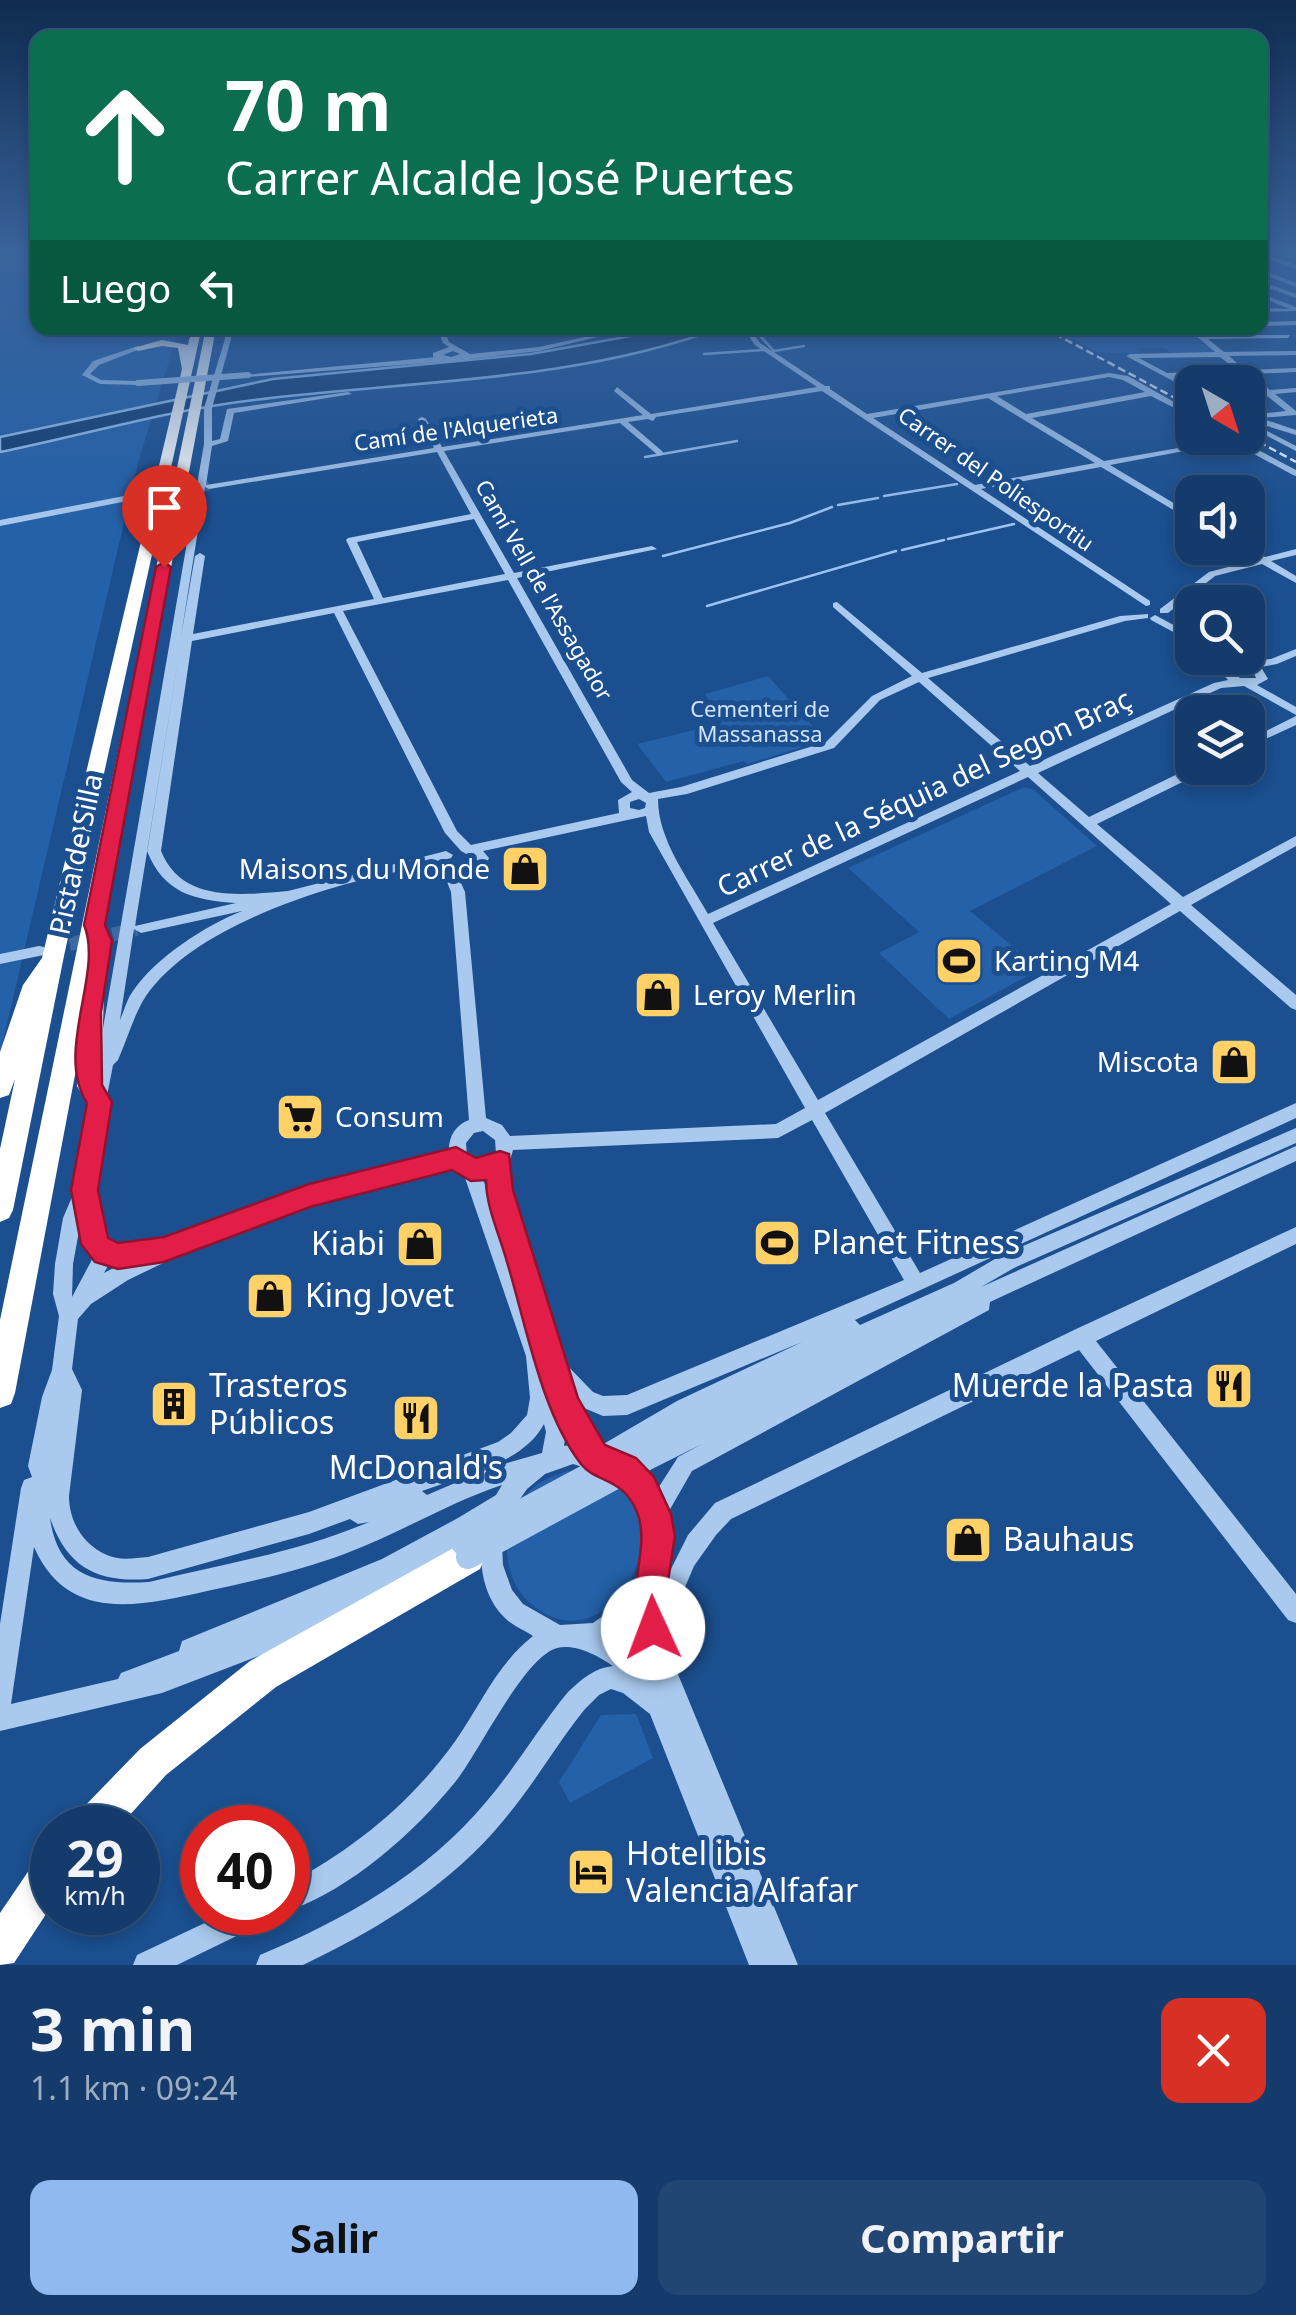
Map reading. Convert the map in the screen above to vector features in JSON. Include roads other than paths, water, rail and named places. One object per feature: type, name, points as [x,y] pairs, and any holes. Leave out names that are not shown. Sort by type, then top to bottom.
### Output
[{"type":"highway","points":[[138,348],[154,342]]},
{"type":"highway","name":"Pista de Silla","points":[[0,1394],[94,925],[190,406],[186,370],[193,342]]},
{"type":"highway","name":"Pista de Silla","points":[[0,1210],[46,953],[208,342]]},
{"type":"highway","points":[[204,365],[219,342]]},
{"type":"highway","points":[[138,348],[162,343],[183,346],[186,370]]},
{"type":"highway","points":[[94,925],[102,941],[90,1012],[89,1086],[99,1102]]},
{"type":"highway","points":[[0,1088],[46,953]]},
{"type":"highway","points":[[113,1805],[154,1762],[251,1683],[466,1550]]},
{"type":"highway","points":[[2,1946],[30,1904]]},
{"type":"street","points":[[107,1066],[106,1053],[203,511],[208,444],[190,406],[211,393],[222,365],[225,342]]},
{"type":"street","points":[[441,342],[442,352]]},
{"type":"street","points":[[138,348],[96,363],[86,375],[100,382],[138,384],[412,363],[442,352],[496,354],[572,342]]},
{"type":"street","name":"Carrer del Poliesportiu","points":[[756,342],[1149,610]]},
{"type":"street","points":[[1208,342],[1235,365]]},
{"type":"street","points":[[1251,342],[1294,372]]},
{"type":"street","points":[[442,352],[463,352]]},
{"type":"street","points":[[1175,380],[1125,354],[1292,353],[1294,372]]},
{"type":"street","points":[[222,365],[238,368],[412,363]]},
{"type":"street","points":[[1265,373],[1294,372]]},
{"type":"street","points":[[1166,375],[1175,375]]},
{"type":"street","points":[[869,416],[1115,376],[1175,405]]},
{"type":"street","points":[[618,388],[653,419]]},
{"type":"street","name":"Camí de l'Alquerieta","points":[[205,485],[653,419],[827,388]]},
{"type":"street","points":[[1265,390],[1294,413]]},
{"type":"street","points":[[1265,392],[1296,390]]},
{"type":"street","points":[[1024,417],[1153,393]]},
{"type":"street","points":[[208,444],[224,441],[230,411],[283,400],[348,394]]},
{"type":"street","points":[[989,396],[1175,508]]},
{"type":"street","points":[[1265,419],[1294,413]]},
{"type":"street","name":"Camí Vell de l'Assagador","points":[[422,420],[628,782],[649,802]]},
{"type":"street","points":[[624,423],[659,453]]},
{"type":"street","points":[[1265,424],[1296,433]]},
{"type":"street","points":[[1265,429],[1293,445]]},
{"type":"street","points":[[975,488],[1175,449]]},
{"type":"street","points":[[1263,455],[1296,473]]},
{"type":"street","name":"Camí de l'Alquerieta","points":[[205,485],[264,475]]},
{"type":"street","points":[[203,511],[212,492],[238,480]]},
{"type":"street","points":[[0,524],[150,494]]},
{"type":"street","points":[[380,601],[351,540],[476,516]]},
{"type":"street","points":[[182,640],[652,549]]},
{"type":"street","points":[[1265,560],[1296,552]]},
{"type":"street","points":[[1265,561],[1296,580]]},
{"type":"street","points":[[141,928],[413,865],[459,858],[505,842],[603,818],[830,745],[876,698],[920,677],[1149,610],[1212,574],[1245,565]]},
{"type":"street","points":[[837,605],[1296,1004]]},
{"type":"street","points":[[337,609],[452,832],[459,858],[458,892],[478,1126]]},
{"type":"street","points":[[1149,610],[1175,627]]},
{"type":"street","points":[[182,640],[154,852],[156,862],[176,882],[208,895],[248,899],[291,896]]},
{"type":"street","points":[[1265,663],[1296,652]]},
{"type":"street","points":[[1262,677],[1274,662]]},
{"type":"street","name":"Carrer de la Séquia del Segon Braç","points":[[705,921],[1028,772],[1209,675]]},
{"type":"street","name":"Carrer de la Séquia del Segon Braç","points":[[1232,675],[1244,683],[1262,677]]},
{"type":"street","points":[[1259,675],[1275,697]]},
{"type":"street","points":[[1244,683],[1296,712]]},
{"type":"street","points":[[1265,736],[1296,720]]},
{"type":"street","points":[[1088,823],[1175,780]]},
{"type":"street","points":[[628,782],[629,807],[656,832]]},
{"type":"street","points":[[649,802],[656,832],[705,921],[813,1113],[916,1284]]},
{"type":"street","points":[[84,1190],[95,1244],[105,1253],[132,1256],[164,1249],[309,1196],[464,1164],[488,1168],[504,1152],[778,1131],[1296,840]]},
{"type":"street","points":[[458,892],[469,874],[459,858]]},
{"type":"street","points":[[291,896],[234,920],[175,956],[139,994],[107,1066],[84,1190],[72,1218],[64,1264],[62,1294],[69,1316],[62,1370],[52,1397],[42,1459],[39,1520],[44,1544],[54,1566],[73,1584],[97,1594],[148,1593],[352,1540],[438,1498],[505,1472],[546,1462],[597,1457],[887,1296]]},
{"type":"street","points":[[0,959],[46,953]]},
{"type":"street","points":[[556,1367],[580,1400],[607,1408],[627,1405],[916,1284],[1296,1110]]},
{"type":"street","points":[[1254,1132],[1296,1119]]},
{"type":"street","points":[[764,1965],[650,1686],[619,1655],[529,1625],[509,1607],[496,1583],[490,1556],[493,1528],[502,1503],[519,1480],[546,1462],[556,1432],[536,1354],[455,1148],[460,1136],[478,1126],[498,1129],[504,1152],[500,1190],[565,1404],[597,1457],[624,1469],[642,1488],[655,1514],[659,1536],[651,1581],[656,1650],[784,1965]]},
{"type":"street","points":[[0,1719],[162,1681],[253,1649],[466,1550],[645,1453],[866,1349],[1013,1271],[1136,1215],[1296,1134]]},
{"type":"street","points":[[1136,1215],[1296,1152]]},
{"type":"street","points":[[656,1650],[676,1572],[701,1532],[723,1510],[1296,1234]]},
{"type":"street","points":[[83,1296],[164,1249]]},
{"type":"street","points":[[69,1316],[105,1253]]},
{"type":"street","points":[[684,1408],[893,1309],[1013,1271]]},
{"type":"street","points":[[655,1514],[685,1464],[960,1319],[1013,1271]]},
{"type":"street","points":[[1081,1337],[1296,1612]]},
{"type":"street","points":[[309,1523],[523,1440],[539,1414],[536,1354]]},
{"type":"street","points":[[62,1370],[72,1390],[58,1511],[66,1533],[80,1551],[100,1565],[121,1570],[148,1568],[309,1523],[438,1498]]},
{"type":"street","points":[[0,1702],[34,1478],[42,1459]]},
{"type":"street","points":[[149,1673],[185,1651],[340,1588],[438,1540],[502,1503]]},
{"type":"street","points":[[84,1700],[302,1618],[466,1550]]},
{"type":"street","points":[[310,1886],[350,1863],[408,1816],[440,1782],[469,1743],[520,1659],[566,1636],[602,1631],[639,1602],[651,1581]]},
{"type":"street","points":[[270,1965],[367,1919],[432,1871],[492,1815],[583,1690],[606,1678],[616,1678],[627,1681],[656,1704]]},
{"type":"street","points":[[147,1965],[210,1935]]},
{"type":"waterway","points":[[765,342],[774,351],[804,346]]},
{"type":"waterway","points":[[704,354],[763,350]]},
{"type":"waterway","points":[[645,457],[737,441]]},
{"type":"waterway","points":[[884,496],[957,484]]},
{"type":"waterway","points":[[838,505],[878,498]]},
{"type":"waterway","points":[[663,556],[790,523],[832,507]]},
{"type":"waterway","points":[[948,539],[1014,524]]},
{"type":"waterway","points":[[902,550],[944,540]]},
{"type":"waterway","points":[[707,606],[896,551]]},
{"type":"tunnel","points":[[150,494],[209,486]]},
{"type":"tunnel","points":[[48,949],[137,929]]},
{"type":"railway","points":[[1070,342],[1175,398]]},
{"type":"railway","points":[[1265,445],[1296,462]]},
{"type":"place","name":"Maisons du Monde","points":[[525,869]]},
{"type":"place","name":"Karting M4","points":[[959,961]]},
{"type":"place","name":"Leroy Merlin","points":[[658,995]]},
{"type":"place","name":"Miscota","points":[[1234,1062]]},
{"type":"place","name":"Consum","points":[[300,1117]]},
{"type":"place","name":"Planet Fitness","points":[[777,1243]]},
{"type":"place","name":"Kiabi","points":[[420,1244]]},
{"type":"place","name":"King Jovet","points":[[270,1296]]},
{"type":"place","name":"Muerde la Pasta","points":[[1229,1386]]},
{"type":"place","name":"Trasteros Públicos","points":[[174,1404]]},
{"type":"place","name":"McDonald's","points":[[416,1418]]},
{"type":"place","name":"Bauhaus","points":[[968,1540]]},
{"type":"place","name":"Hotel ibis Valencia Alfafar","points":[[591,1872]]},
{"type":"park label","name":"Cementeri de Massanassa","points":[[760,722]]}]
